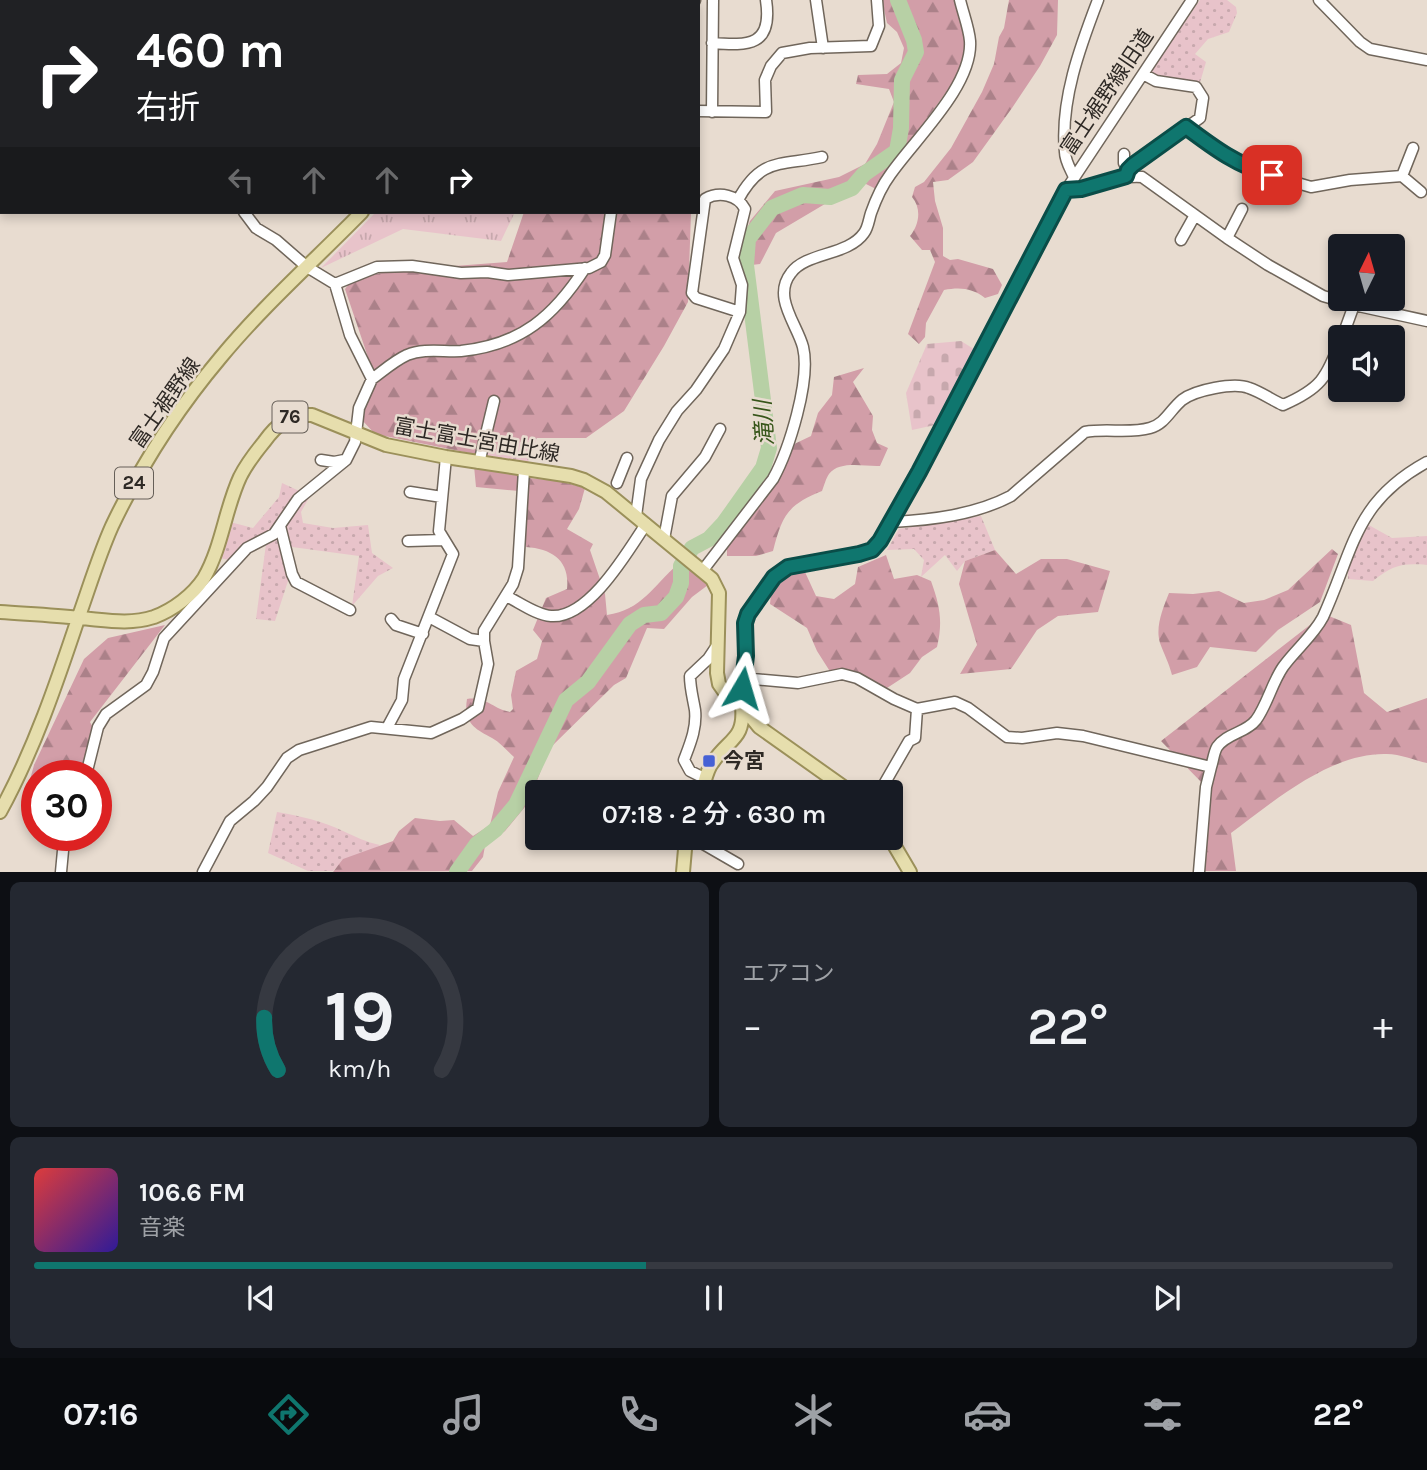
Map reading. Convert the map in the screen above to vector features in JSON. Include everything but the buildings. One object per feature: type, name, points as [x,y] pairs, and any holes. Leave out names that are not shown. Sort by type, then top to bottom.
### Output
[{"type":"main road","name":"富士裾野線","points":[[0,812],[19,777],[79,618],[97,562],[130,490],[179,411],[221,356],[360,214]]},
{"type":"main road","name":"富士富士宮由比線","points":[[0,612],[131,623],[156,616],[177,606],[203,580],[240,478],[254,455],[276,426],[287,418],[300,414],[312,415],[386,445],[584,480],[606,492],[712,579],[719,593],[719,684],[726,694],[742,706],[759,727],[834,780]]},
{"type":"main road","points":[[706,779],[715,759],[742,729],[742,706]]},
{"type":"main road","points":[[683,872],[685,850]]},
{"type":"main road","points":[[897,850],[910,872]]},
{"type":"street","points":[[712,0],[712,112]]},
{"type":"street","points":[[712,43],[743,45],[758,39],[766,27],[766,0]]},
{"type":"street","points":[[816,0],[823,48]]},
{"type":"street","points":[[700,111],[766,113],[765,80],[771,66],[782,53],[871,46],[878,26],[877,0]]},
{"type":"street","points":[[698,566],[773,479],[804,390],[803,346],[785,303],[784,289],[791,272],[809,260],[848,246],[864,233],[877,196],[890,174],[926,131],[952,93],[968,62],[970,41],[960,0]]},
{"type":"street","points":[[1074,177],[1065,155],[1070,86],[1098,0]]},
{"type":"street","name":"富士裾野線旧道","points":[[742,706],[746,656],[745,623],[748,614],[774,577],[788,567],[872,550],[892,522],[1066,190],[1192,0]]},
{"type":"street","points":[[1320,0],[1370,49],[1427,60]]},
{"type":"street","points":[[1066,190],[1081,189],[1127,173],[1200,118],[1203,98],[1196,87],[1156,81],[1143,74]]},
{"type":"street","points":[[1186,127],[1230,159],[1250,169],[1311,187],[1350,180],[1402,176],[1421,192]]},
{"type":"street","points":[[1402,176],[1413,148]]},
{"type":"street","points":[[1124,155],[1127,173]]},
{"type":"street","points":[[738,200],[747,183],[764,169],[777,164],[822,157]]},
{"type":"street","points":[[1127,173],[1142,177],[1227,238],[1328,297]]},
{"type":"street","points":[[506,596],[551,616],[583,604],[613,573],[641,520],[641,479],[659,440],[677,411],[696,390],[724,349],[740,312],[742,285],[733,258],[745,209],[738,200],[718,195],[705,199],[692,293],[695,298],[740,312]]},
{"type":"street","points":[[1227,238],[1242,209]]},
{"type":"street","points":[[246,214],[256,228],[276,240],[307,267],[335,284],[350,335],[372,379]]},
{"type":"street","points":[[335,284],[377,267],[412,266],[461,273],[488,272],[508,275],[585,268],[601,262],[606,255],[611,214]]},
{"type":"street","points":[[1181,240],[1195,215]]},
{"type":"street","points":[[90,760],[98,727],[106,714],[146,685],[164,638],[247,548],[274,534],[298,499],[346,460],[355,442],[359,408],[372,379],[411,354],[485,347],[533,328],[569,294],[585,268]]},
{"type":"street","points":[[1386,312],[1427,321]]},
{"type":"street","points":[[892,522],[973,511],[997,503],[1011,496],[1086,432],[1101,429],[1149,429],[1161,424],[1183,399],[1199,393],[1230,386],[1248,387],[1283,405],[1301,397],[1319,384],[1328,372]]},
{"type":"street","points":[[479,463],[494,401]]},
{"type":"street","points":[[665,540],[672,496],[705,457],[720,429]]},
{"type":"street","points":[[387,728],[402,700],[404,679],[453,554],[439,531],[446,457]]},
{"type":"street","points":[[617,483],[627,458]]},
{"type":"street","points":[[320,460],[346,460]]},
{"type":"street","points":[[1199,872],[1206,787],[1216,747],[1228,737],[1245,730],[1256,719],[1283,666],[1321,620],[1359,527],[1378,499],[1398,481],[1427,462]]},
{"type":"street","points":[[203,872],[230,821],[267,787],[287,758],[299,750],[371,727],[431,733],[453,724],[478,708],[488,664],[484,631],[513,584],[518,568],[524,470]]},
{"type":"street","points":[[410,492],[442,497]]},
{"type":"street","points":[[280,526],[296,582],[350,610]]},
{"type":"street","points":[[408,541],[443,540]]},
{"type":"street","points":[[429,617],[470,639],[484,641]]},
{"type":"street","points":[[391,619],[396,625],[423,634]]},
{"type":"street","points":[[706,779],[690,771],[684,760],[694,732],[695,711],[690,676],[708,659],[718,644]]},
{"type":"street","points":[[743,678],[798,682],[842,674],[857,678],[917,709],[955,702],[968,708],[1007,737],[1022,738],[1057,733],[1083,736],[1211,767]]},
{"type":"street","points":[[886,780],[909,741],[915,738],[917,709]]},
{"type":"street","points":[[714,850],[738,864]]},
{"type":"street","points":[[61,872],[63,851]]},
{"type":"green space","points":[[882,0],[957,0],[967,41],[968,62],[876,189],[862,182],[776,233],[760,264],[743,266],[737,258],[750,221],[775,191],[839,177],[865,164],[877,144],[894,102],[889,89],[856,84],[858,75],[887,74],[901,63],[904,48],[897,32],[887,23]]},
{"type":"green space","points":[[1009,0],[1058,0],[1057,35],[1040,66],[973,162],[948,180],[933,182],[943,228],[943,256],[950,260],[958,259],[993,269],[1002,285],[998,294],[985,298],[966,289],[944,290],[926,323],[925,337],[919,344],[908,334],[935,262],[930,250],[922,250],[910,236],[918,217],[912,197],[915,187],[924,182],[951,148],[982,92],[994,64]]},
{"type":"green space","points":[[1200,0],[1227,0],[1236,7],[1237,13],[1229,32],[1208,39],[1195,54],[1206,62],[1199,86],[1149,75]]},
{"type":"green space","points":[[374,214],[514,214],[501,241],[403,229],[321,268]]},
{"type":"green space","points":[[523,214],[691,214],[688,302],[624,411],[586,438],[534,438],[479,455],[375,434],[361,419],[376,381],[345,289],[352,280],[389,271],[507,262]]},
{"type":"green space","points":[[961,341],[977,351],[935,425],[912,430],[906,393],[927,344]]},
{"type":"green space","points":[[864,368],[853,382],[873,416],[872,430],[877,443],[888,448],[880,466],[853,465],[834,470],[828,476],[822,491],[801,501],[788,513],[773,551],[756,556],[727,556],[734,533],[790,446],[811,436],[818,413],[832,395],[834,377]]},
{"type":"green space","points":[[529,438],[537,438],[528,462],[480,456]]},
{"type":"green space","points":[[474,466],[521,473],[519,491],[476,487]]},
{"type":"green space","points":[[529,478],[559,481],[585,488],[579,509],[567,529],[593,544],[590,550],[605,594],[607,615],[638,603],[677,565],[697,573],[708,585],[692,597],[664,629],[647,628],[626,678],[614,685],[549,749],[537,780],[525,780],[525,807],[505,831],[485,846],[483,857],[472,871],[333,872],[343,859],[393,841],[399,831],[415,818],[454,820],[473,836],[490,825],[498,792],[514,757],[472,724],[467,714],[467,699],[479,699],[510,712],[513,709],[511,695],[516,671],[537,659],[542,641],[533,630],[546,598],[567,589],[566,571],[558,558],[544,550],[526,547],[524,529]]},
{"type":"green space","points":[[282,483],[310,496],[301,512],[303,523],[333,528],[368,525],[372,553],[393,568],[378,576],[352,606],[359,556],[292,547],[288,581],[275,621],[256,619],[266,544],[249,551],[238,562],[220,558],[230,522],[253,528],[279,497]]},
{"type":"green space","points":[[981,516],[995,550],[965,561],[957,571],[945,555],[921,577],[924,560],[914,549],[887,550],[899,529]]},
{"type":"green space","points":[[1367,524],[1392,538],[1427,536],[1427,565],[1398,566],[1373,581],[1348,579],[1348,560]]},
{"type":"green space","points":[[1332,549],[1338,554],[1320,602],[1278,630],[1256,652],[1210,647],[1197,667],[1172,675],[1158,631],[1169,593],[1219,591],[1244,603],[1264,600],[1288,590]]},
{"type":"green space","points":[[995,550],[1016,574],[1041,559],[1067,559],[1110,571],[1098,612],[1058,616],[1037,630],[1011,669],[960,674],[977,645],[959,584],[965,561]]},
{"type":"green space","points":[[886,555],[894,579],[917,575],[931,581],[940,622],[937,647],[922,657],[910,673],[887,688],[831,673],[807,628],[770,604],[772,584],[790,571],[805,572],[816,596],[834,599],[855,584],[858,567]]},
{"type":"green space","points":[[1324,614],[1351,625],[1364,693],[1387,712],[1427,698],[1427,763],[1384,754],[1363,756],[1323,771],[1284,794],[1231,833],[1236,871],[1200,871],[1206,787],[1161,741]]},
{"type":"green space","points":[[165,625],[90,722],[99,739],[87,760],[36,760],[84,659],[108,638]]},
{"type":"green space","points":[[277,812],[335,827],[380,845],[349,858],[333,871],[308,871],[268,853]]},
{"type":"waterway","name":"滝川","points":[[457,872],[477,844],[495,830],[516,805],[566,700],[588,682],[630,624],[644,615],[661,613],[676,597],[681,583],[681,566],[692,548],[709,539],[724,523],[763,468],[769,448],[746,265],[748,239],[772,208],[803,195],[830,197],[852,188],[864,174],[897,151],[901,128],[902,80],[916,52],[898,0]]},
{"type":"place","name":"今宮","points":[[709,761]]},
{"type":"route","points":[[742,688],[746,656],[745,623],[748,614],[774,577],[788,567],[872,550],[880,541],[919,472],[1066,190],[1081,189],[1126,176],[1133,165],[1186,127],[1230,159],[1250,169],[1272,175]]}]
